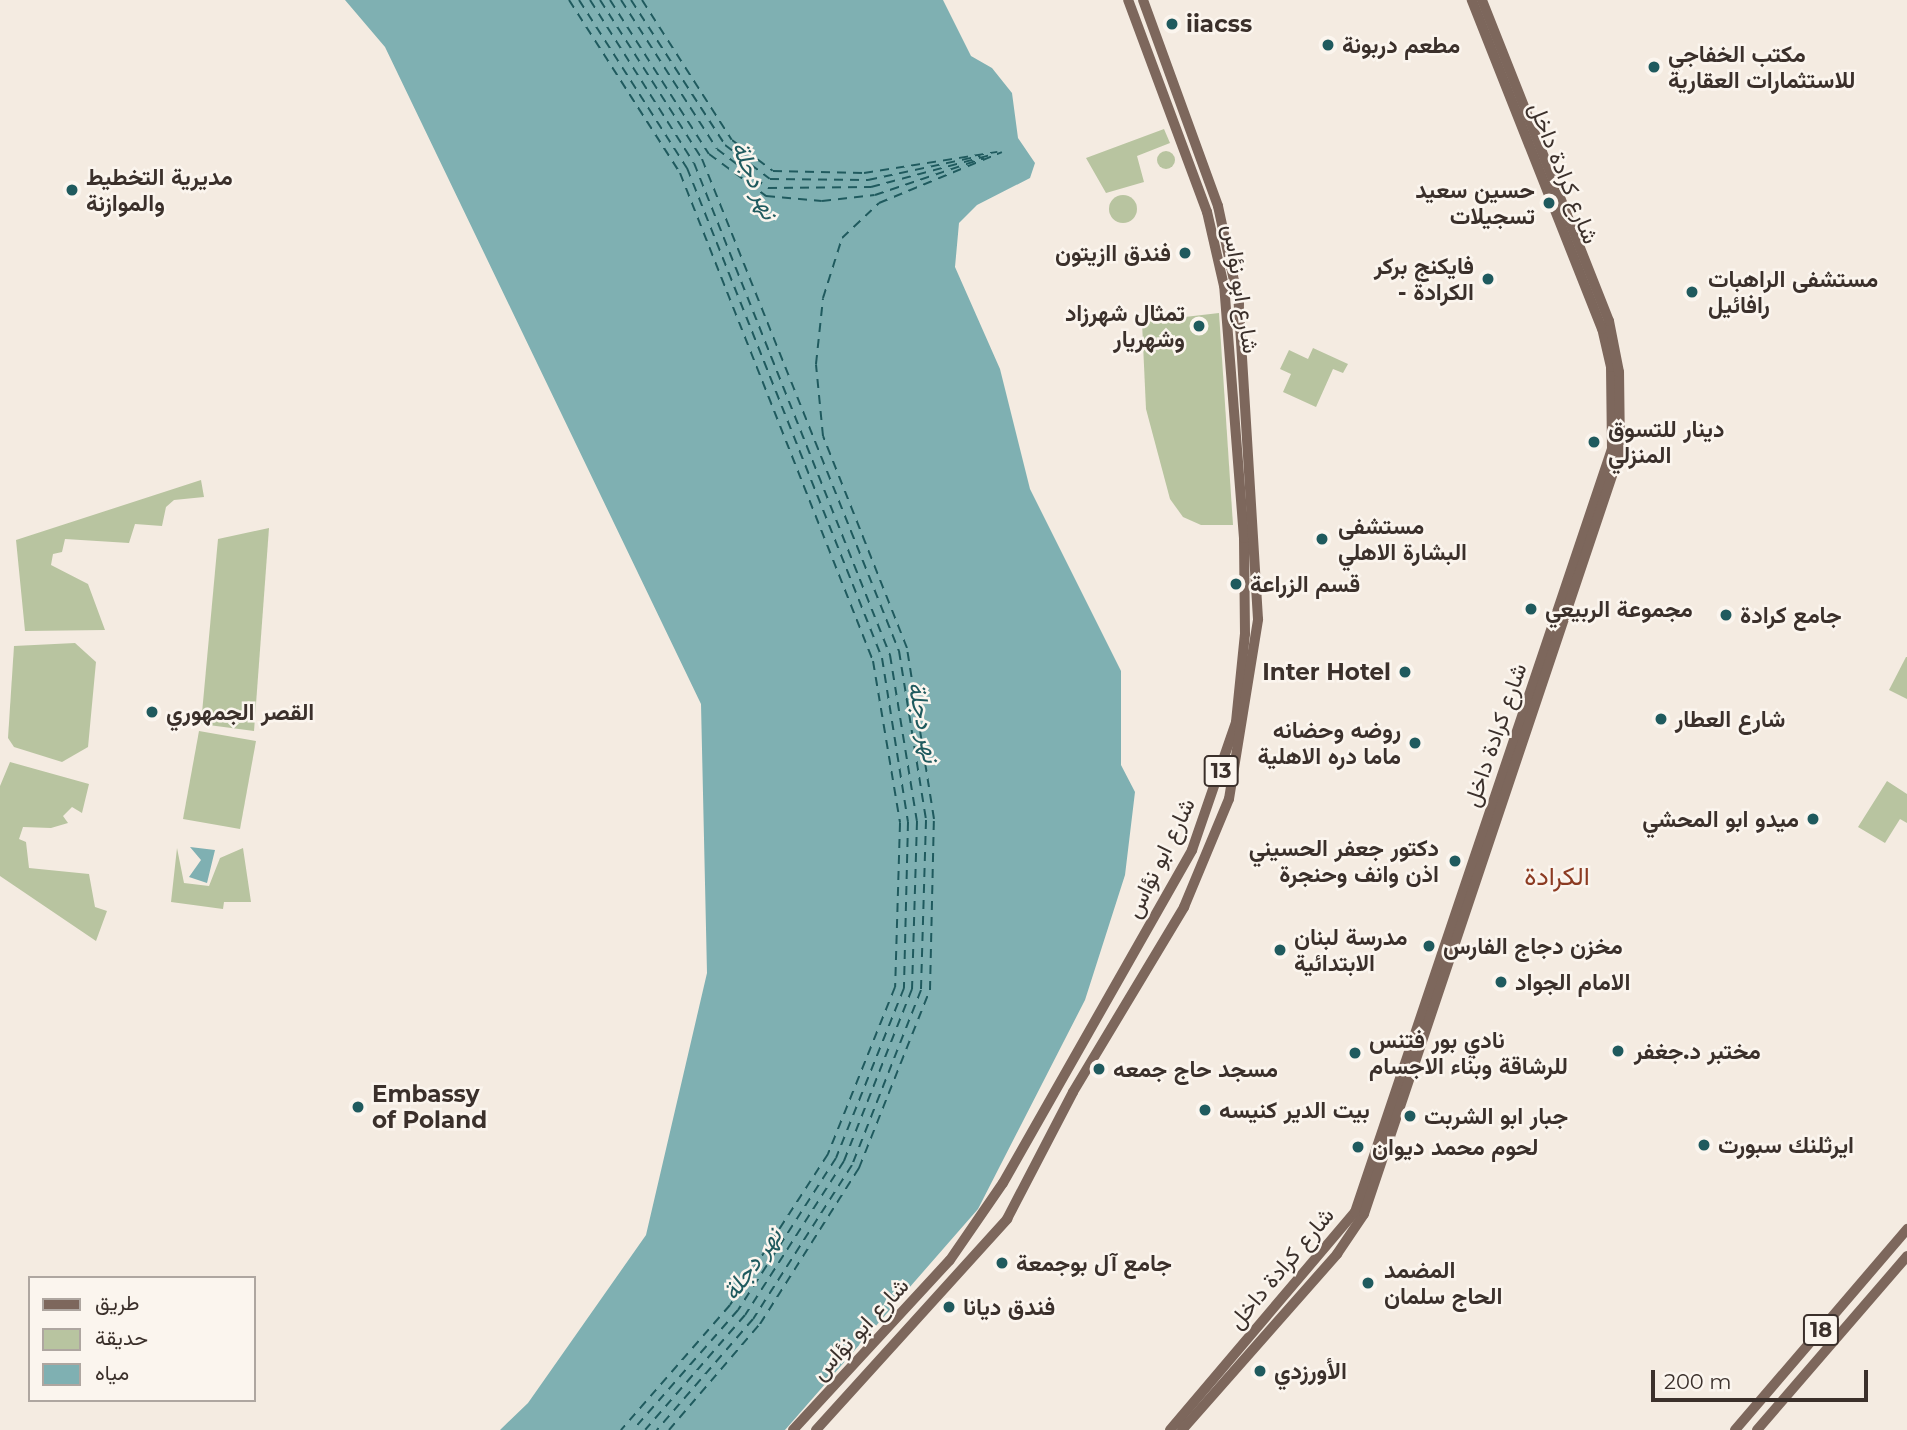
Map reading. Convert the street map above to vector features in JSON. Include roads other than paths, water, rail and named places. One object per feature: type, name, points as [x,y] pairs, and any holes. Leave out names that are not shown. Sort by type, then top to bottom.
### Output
[{"type":"main road","name":"شارع ابو نؤاس","points":[[793,1430],[943,1269],[1003,1183],[1192,849],[1230,743],[1246,681],[1244,538],[1224,286],[1207,212],[1128,0]]},
{"type":"main road","name":"شارع ابو نؤاس","points":[[816,1430],[965,1272],[1022,1195],[1073,1092],[1210,857],[1229,799],[1246,681],[1257,569],[1237,286],[1219,206],[1143,0]]},
{"type":"main road","name":"شارع كرادة داخل","points":[[1170,1430],[1355,1212],[1612,449],[1611,368],[1602,329],[1472,0]]},
{"type":"main road","name":"شارع كرادة داخل","points":[[1182,1430],[1337,1254],[1364,1214],[1620,452],[1619,372],[1609,321],[1482,0]]},
{"type":"main road","name":"18","points":[[1735,1430],[1907,1229]]},
{"type":"main road","name":"18","points":[[1757,1430],[1907,1256]]},
{"type":"water","name":"نهر دجلة","points":[[345,0],[943,0],[971,56],[992,68],[1012,93],[1018,138],[1035,163],[1030,178],[977,205],[959,223],[955,267],[1000,369],[1030,489],[1121,671],[1121,765],[1135,792],[1125,875],[1085,1000],[978,1209],[785,1430],[500,1430],[528,1403],[646,1235],[707,973],[701,704],[385,47]]},
{"type":"water","points":[[190,847],[215,850],[207,883],[189,877],[201,860]]},
{"type":"place","name":"iiacss","points":[[1172,24]]},
{"type":"place","name":"مطعم دربونة","points":[[1328,45]]},
{"type":"place","name":"مكتب الخفاجي للاستثمارات العقارية","points":[[1654,67]]},
{"type":"place","name":"مديرية التخطيط والموازنة","points":[[72,190]]},
{"type":"place","name":"حسين سعيد تسجيلات","points":[[1549,203]]},
{"type":"place","name":"فندق اازيتون","points":[[1185,253]]},
{"type":"place","name":"فايكنج بركر - الكرادة","points":[[1488,279]]},
{"type":"place","name":"مستشفى الراهبات رافائيل","points":[[1692,292]]},
{"type":"place","name":"تمثال شهرزاد وشهريار","points":[[1199,326]]},
{"type":"place","name":"دينار للتسوق المنزلي","points":[[1594,442]]},
{"type":"place","name":"مستشفى البشارة الاهلي","points":[[1322,539]]},
{"type":"place","name":"قسم الزراعة","points":[[1236,584]]},
{"type":"place","name":"مجموعة الربيعي","points":[[1531,609]]},
{"type":"place","name":"جامع كرادة","points":[[1726,615]]},
{"type":"place","name":"Inter Hotel","points":[[1405,672]]},
{"type":"place","name":"القصر الجمهوري","points":[[152,712]]},
{"type":"place","name":"شارع العطار","points":[[1661,719]]},
{"type":"place","name":"روضه وحضانه ماما دره الاهلية","points":[[1415,743]]},
{"type":"place","name":"ميدو ابو المحشي","points":[[1813,819]]},
{"type":"place","name":"دكتور جعفر الحسيني اذن وانف وحنجرة","points":[[1455,861]]},
{"type":"place","name":"مخزن دجاج الفارس","points":[[1429,946]]},
{"type":"place","name":"مدرسة لبنان الابتدائية","points":[[1280,950]]},
{"type":"place","name":"الامام الجواد","points":[[1501,982]]},
{"type":"place","name":"مختبر د.جغفر","points":[[1618,1051]]},
{"type":"place","name":"نادي بور فتنس للرشاقة وبناء الاجسام","points":[[1355,1053]]},
{"type":"place","name":"مسجد حاج جمعه","points":[[1099,1069]]},
{"type":"place","name":"Embassy of Poland","points":[[358,1107]]},
{"type":"place","name":"بيت الدير كنيسه","points":[[1205,1110]]},
{"type":"place","name":"جبار ابو الشربت","points":[[1410,1116]]},
{"type":"place","name":"ايرثلنك سبورت","points":[[1704,1145]]},
{"type":"place","name":"لحوم محمد ديوان","points":[[1358,1147]]},
{"type":"place","name":"جامع آل بوجمعة","points":[[1002,1263]]},
{"type":"place","name":"المضمد الحاج سلمان","points":[[1368,1283]]},
{"type":"place","name":"فندق ديانا","points":[[949,1307]]},
{"type":"place","name":"الأورزدي","points":[[1260,1371]]},
{"type":"district","name":"الكرادة","points":[[1557,877]]}]
